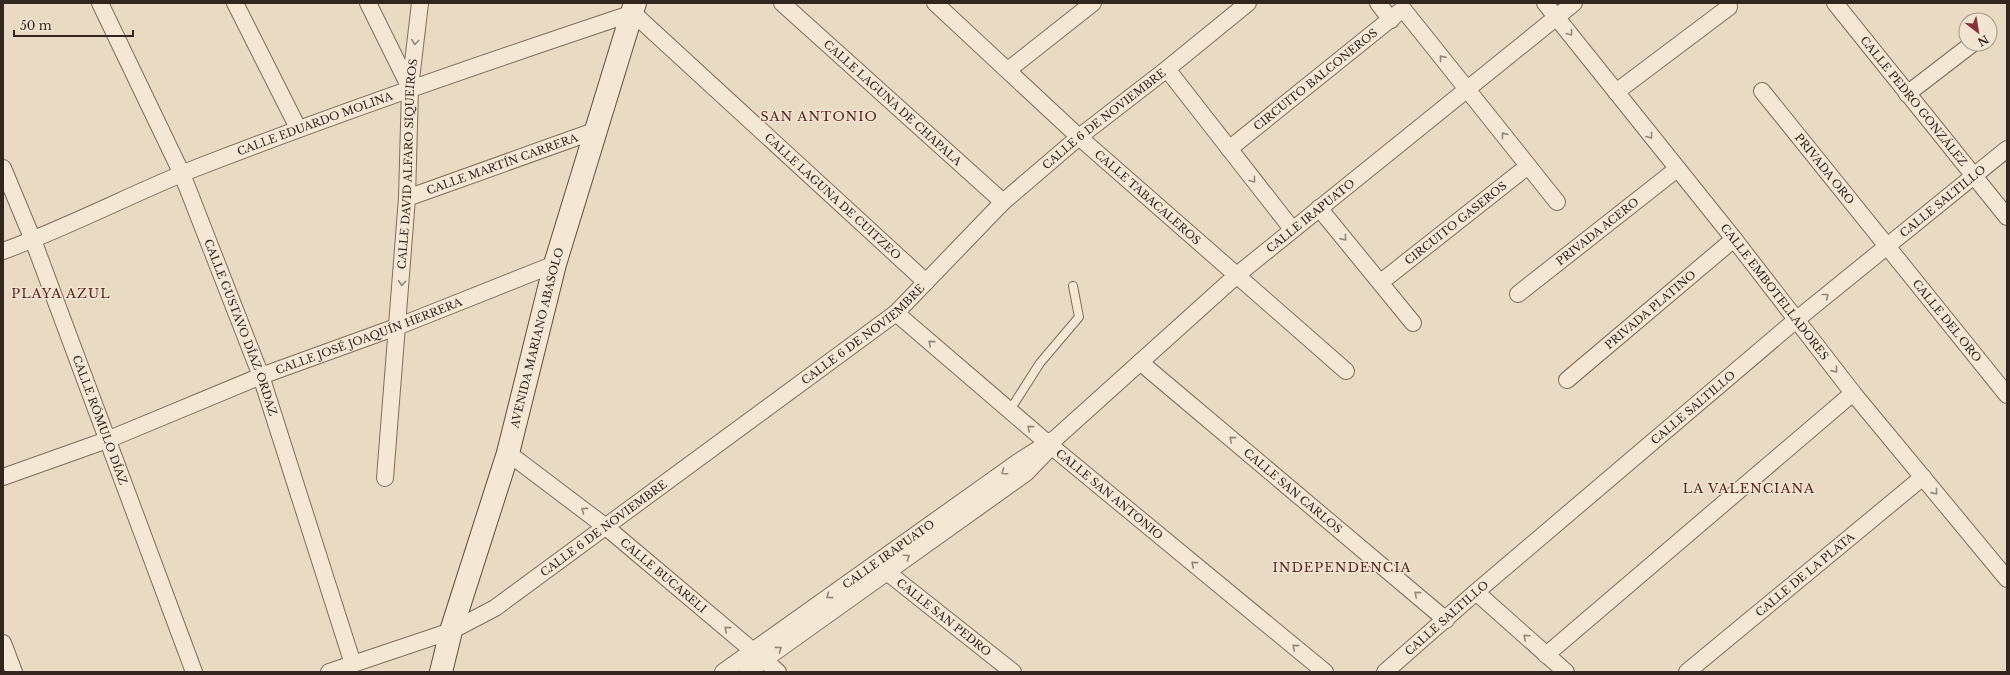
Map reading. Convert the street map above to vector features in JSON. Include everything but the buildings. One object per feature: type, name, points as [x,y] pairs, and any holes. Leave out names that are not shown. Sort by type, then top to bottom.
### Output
[{"type":"street","name":"CALLE GUSTAVO DÍAZ ORDAZ","points":[[100,3],[182,174],[262,376],[353,664]]},
{"type":"street","points":[[235,3],[298,128]]},
{"type":"street","points":[[368,3],[410,88]]},
{"type":"street","name":"CALLE DAVID ALFARO SIQUEIROS","points":[[385,478],[399,326],[408,198],[410,88],[420,3]]},
{"type":"street","name":"CALLE LAGUNA DE CHAPALA","points":[[782,3],[1003,202]]},
{"type":"street","name":"CALLE TABACALEROS","points":[[935,3],[1079,137],[1346,372]]},
{"type":"street","name":"CALLE 6 DE NOVIEMBRE","points":[[328,672],[451,632],[494,608],[606,527],[896,313],[1003,202],[1079,137],[1167,69],[1248,3]]},
{"type":"street","points":[[1378,3],[1390,20]]},
{"type":"street","name":"CALLE EMBOTELLADORES","points":[[1545,3],[1734,239],[1853,393],[2007,579]]},
{"type":"street","name":"CALLE IRAPUATO","points":[[723,672],[758,655],[881,567],[1026,473],[1052,443],[1237,275],[1292,229],[1574,3]]},
{"type":"street","points":[[1008,70],[1088,4]]},
{"type":"street","name":"CALLE PEDRO GONZÁLEZ","points":[[1840,5],[1907,94],[2007,217]]},
{"type":"street","points":[[1616,92],[1729,7]]},
{"type":"street","name":"CALLE EDUARDO MOLINA","points":[[3,251],[33,240],[182,174],[298,128],[634,8]]},
{"type":"street","name":"AVENIDA MARIANO ABASOLO","points":[[440,672],[451,632],[508,453],[555,264],[634,8]]},
{"type":"street","name":"CALLE LAGUNA DE CUITZEO","points":[[634,8],[926,282]]},
{"type":"street","name":"CIRCUITO BALCONEROS","points":[[1229,149],[1403,9],[1467,88]]},
{"type":"street","points":[[1907,94],[1962,52]]},
{"type":"street","points":[[1167,69],[1292,229]]},
{"type":"street","points":[[1467,88],[1556,202]]},
{"type":"street","name":"PRIVADA ORO","points":[[1762,91],[1888,247]]},
{"type":"street","name":"CALLE MARTÍN CARRERA","points":[[408,198],[597,130]]},
{"type":"street","name":"CALLE SALTILLO","points":[[1385,672],[1446,620],[1476,592],[1796,320],[1888,247],[2007,149]]},
{"type":"street","name":"CIRCUITO GASEROS","points":[[1381,282],[1528,166]]},
{"type":"street","name":"CALLE RÓMULO DÍAZ","points":[[3,168],[33,240],[194,672]]},
{"type":"street","name":"PRIVADA ACERO","points":[[1518,294],[1677,169]]},
{"type":"street","points":[[1320,208],[1413,323]]},
{"type":"street","name":"PRIVADA PLATINO","points":[[1567,380],[1734,239]]},
{"type":"street","name":"CALLE DEL ORO","points":[[1888,247],[2007,395]]},
{"type":"street","name":"CALLE JOSÉ JOAQUÍN HERRERA","points":[[3,477],[107,440],[262,376],[399,326],[555,264]]},
{"type":"street","name":"CALLE SAN ANTONIO","points":[[896,313],[1010,410],[1052,443],[1325,672]]},
{"type":"street","name":"CALLE SAN CARLOS","points":[[1140,362],[1446,620]]},
{"type":"street","points":[[1546,655],[1853,393]]},
{"type":"street","name":"CALLE BUCARELI","points":[[508,453],[606,527],[778,672]]},
{"type":"street","name":"CALLE DE LA PLATA","points":[[1687,672],[1923,477]]},
{"type":"street","name":"CALLE SAN PEDRO","points":[[881,567],[1013,672]]},
{"type":"street","points":[[1476,592],[1565,672]]},
{"type":"street","points":[[3,643],[14,672]]},
{"type":"street","name":"CALLE IRAPUATO","points":[[747,672],[758,655]]},
{"type":"lane","points":[[1010,410],[1040,363],[1079,317],[1073,286]]},
{"type":"district","name":"SAN ANTONIO","points":[[819,116]]},
{"type":"district","name":"PLAYA AZUL","points":[[61,293]]},
{"type":"district","name":"LA VALENCIANA","points":[[1749,488]]},
{"type":"district","name":"INDEPENDENCIA","points":[[1342,567]]}]
